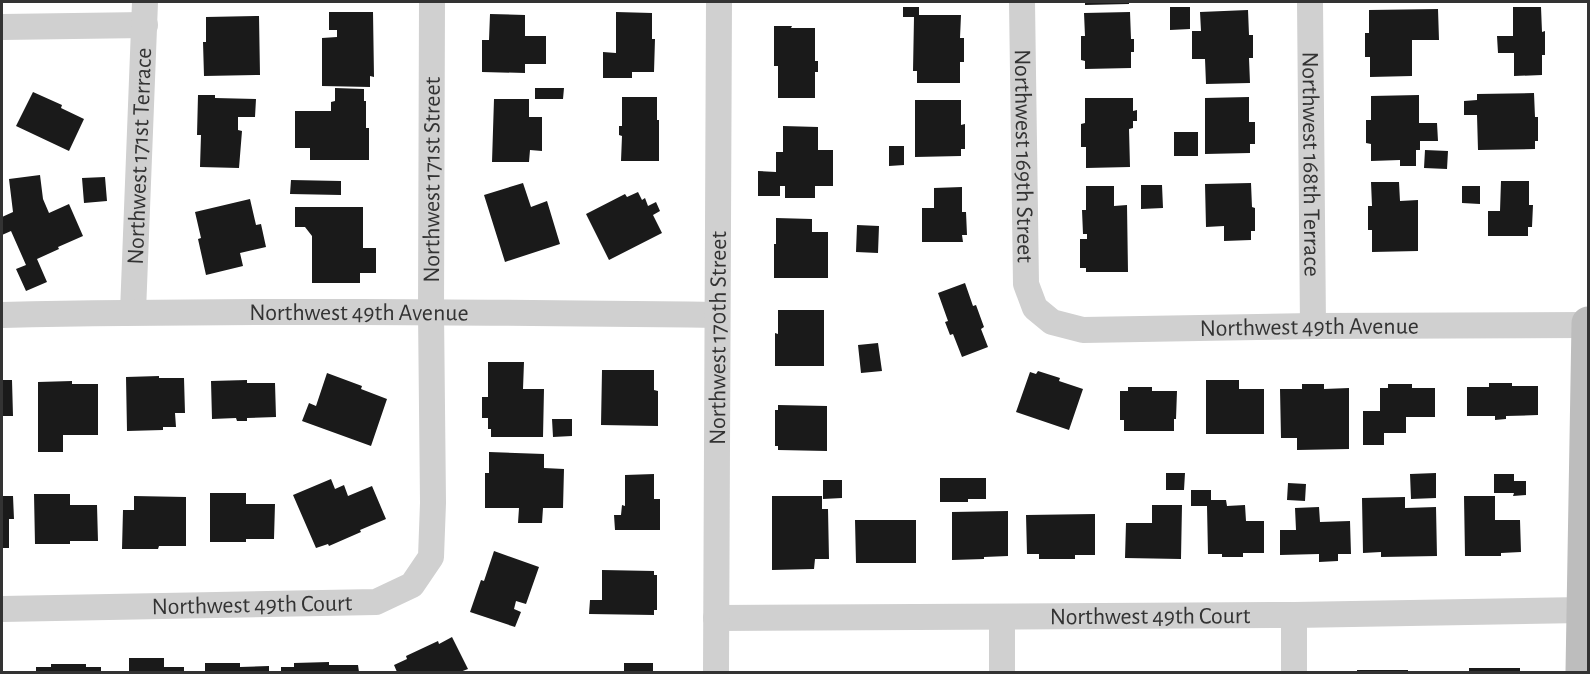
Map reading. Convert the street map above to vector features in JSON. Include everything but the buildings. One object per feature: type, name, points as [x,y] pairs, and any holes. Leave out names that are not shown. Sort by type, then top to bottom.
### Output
[{"type":"street","name":"Northwest 171st Street","points":[[432,2],[433,503]]},
{"type":"street","name":"Northwest 170th Street","points":[[716,672],[719,2]]},
{"type":"street","name":"Northwest 169th Street","points":[[1022,2],[1026,284],[1035,308]]},
{"type":"street","name":"Northwest 168th Terrace","points":[[1310,2],[1313,326]]},
{"type":"street","points":[[2,27],[145,14]]},
{"type":"street","name":"Northwest 171st Terrace","points":[[133,312],[145,14]]},
{"type":"street","name":"Northwest 49th Avenue","points":[[1035,308],[1052,322],[1083,330],[1588,324]]},
{"type":"street","name":"Northwest 49th Avenue","points":[[2,315],[133,312],[431,312],[717,315]]},
{"type":"street","points":[[1582,672],[1588,324]]},
{"type":"street","name":"Northwest 49th Court","points":[[2,609],[376,602],[412,585],[431,557],[433,503]]},
{"type":"street","name":"Northwest 49th Court","points":[[716,618],[1294,615],[1582,610]]},
{"type":"street","points":[[1294,615],[1294,672]]},
{"type":"street","points":[[1002,617],[1002,672]]}]
